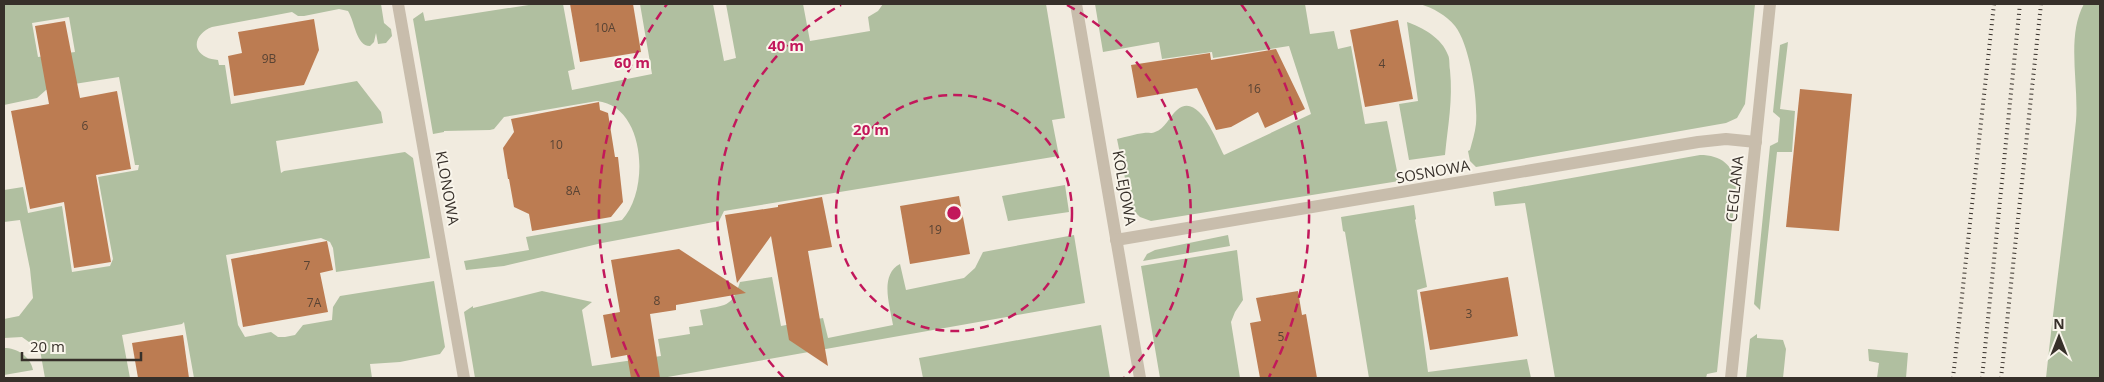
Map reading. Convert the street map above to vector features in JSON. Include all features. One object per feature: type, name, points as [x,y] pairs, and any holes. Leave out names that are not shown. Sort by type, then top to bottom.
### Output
[{"type":"street","name":"KLONOWA","points":[[398,4],[464,378]]},
{"type":"street","name":"KOLEJOWA","points":[[1076,4],[1140,378]]},
{"type":"street","name":"CEGLANA","points":[[1731,378],[1770,4]]},
{"type":"street","name":"SOSNOWA","points":[[1116,240],[1377,198],[1698,142],[1726,139],[1756,142]]},
{"type":"green space","points":[[4,4],[381,4],[384,23],[391,29],[392,36],[386,43],[378,44],[376,33],[374,42],[370,46],[365,45],[359,38],[348,11],[339,9],[304,16],[298,16],[292,12],[212,27],[207,29],[197,40],[198,49],[201,53],[207,58],[218,60],[219,65],[225,65],[231,104],[357,81],[381,112],[383,123],[276,141],[281,173],[405,152],[413,158],[430,258],[336,272],[333,248],[330,242],[321,238],[226,255],[238,325],[245,337],[271,332],[278,337],[295,335],[303,325],[332,320],[333,307],[340,296],[434,281],[445,347],[440,354],[400,362],[370,364],[372,378],[194,378],[184,322],[182,324],[122,335],[130,378],[45,378],[40,350],[22,337],[4,338],[4,319],[19,316],[33,298],[30,269],[20,220],[4,222],[4,190],[23,187],[28,213],[62,206],[72,272],[110,266],[113,259],[98,177],[138,170],[139,165],[135,165],[119,77],[55,87],[46,90],[37,98],[4,105]],"holes":[[[69,17],[75,52],[38,57],[32,23]]]},
{"type":"green space","points":[[535,4],[563,4],[575,69],[568,71],[572,90],[652,74],[640,4],[713,4],[724,61],[736,58],[726,4],[803,4],[810,41],[870,31],[868,17],[878,11],[883,4],[1046,4],[1065,118],[1052,120],[1059,156],[724,211],[719,221],[602,243],[504,266],[466,270],[464,261],[529,250],[526,237],[622,220],[631,207],[637,190],[638,152],[634,133],[626,118],[613,106],[597,101],[504,117],[494,129],[490,130],[444,131],[433,134],[413,19],[423,12],[425,21]]},
{"type":"green space","points":[[1095,4],[1305,4],[1310,34],[1334,31],[1338,49],[1351,46],[1365,124],[1387,121],[1399,181],[1151,221],[1140,217],[1131,208],[1117,139],[1141,133],[1154,133],[1164,126],[1177,110],[1185,106],[1193,107],[1200,113],[1212,130],[1224,155],[1311,114],[1289,46],[1213,58],[1212,52],[1162,59],[1159,42],[1103,52]]},
{"type":"green space","points":[[1420,4],[1755,4],[1745,104],[1737,118],[1726,123],[1476,167],[1470,161],[1468,151],[1470,150],[1476,124],[1476,101],[1472,73],[1465,46],[1455,26],[1448,18]]},
{"type":"green space","points":[[2084,4],[2100,4],[2100,378],[2046,378],[2076,121],[2074,45],[2079,17]]},
{"type":"green space","points":[[1407,22],[1425,30],[1436,38],[1449,57],[1451,102],[1445,155],[1409,160],[1399,104],[1418,101]]},
{"type":"green space","points":[[1788,42],[1780,109],[1795,111],[1792,152],[1777,152],[1760,310],[1754,304],[1770,146],[1778,142],[1780,118],[1773,112],[1780,45]]},
{"type":"green space","points":[[1700,155],[1714,157],[1725,163],[1732,172],[1736,186],[1717,372],[1707,374],[1706,378],[1555,378],[1525,203],[1495,206],[1493,192]]},
{"type":"green space","points":[[1065,185],[1069,212],[1008,221],[1002,196]]},
{"type":"green space","points":[[1414,205],[1427,287],[1417,290],[1428,372],[1527,359],[1531,378],[1369,378],[1341,217]]},
{"type":"green space","points":[[1074,235],[1085,303],[662,378],[475,378],[464,312],[473,306],[473,308],[542,291],[592,302],[582,310],[592,366],[661,356],[658,339],[690,334],[689,327],[703,325],[700,310],[726,304],[734,297],[740,282],[772,277],[781,326],[823,318],[828,338],[893,325],[888,300],[888,283],[894,269],[900,264],[906,290],[964,278],[975,268],[983,252]]},
{"type":"green space","points":[[1228,235],[1230,246],[1143,261],[1147,254],[1155,250]]},
{"type":"green space","points":[[1237,250],[1243,300],[1231,322],[1240,378],[1160,378],[1141,266]]},
{"type":"green space","points":[[1101,325],[1110,378],[923,378],[919,358]]},
{"type":"green space","points":[[1757,334],[1757,338],[1783,340],[1786,349],[1783,378],[1746,378],[1750,339]]},
{"type":"green space","points":[[4,348],[14,349],[26,357],[33,370],[4,375]]},
{"type":"green space","points":[[1868,349],[1908,353],[1906,378],[1877,378],[1879,363],[1869,361]]},
{"type":"building","points":[[570,4],[633,4],[641,52],[580,62]]},
{"type":"building","points":[[314,19],[319,50],[304,85],[234,96],[228,56],[242,53],[238,32]]},
{"type":"building","points":[[1398,20],[1413,99],[1365,107],[1350,30]]},
{"type":"building","points":[[65,21],[80,98],[117,91],[131,169],[96,175],[111,262],[74,268],[64,202],[30,209],[11,111],[49,104],[35,26]]},
{"type":"building","points":[[1276,49],[1305,109],[1265,128],[1258,112],[1231,127],[1216,130],[1197,88],[1137,98],[1131,65],[1210,53],[1211,60]]},
{"type":"building","points":[[1800,89],[1852,94],[1839,231],[1786,227]]},
{"type":"building","points":[[599,102],[600,110],[608,113],[615,157],[618,157],[623,202],[611,217],[532,231],[529,214],[514,207],[508,179],[503,148],[514,132],[511,119]]},
{"type":"building","points":[[959,196],[970,254],[910,264],[900,206]]},
{"type":"building","points":[[822,197],[832,247],[808,251],[828,366],[789,340],[771,236],[737,283],[725,215],[778,207],[778,205]]},
{"type":"building","points":[[327,241],[333,270],[320,273],[328,312],[243,327],[231,259]]},
{"type":"building","points":[[679,249],[746,293],[676,305],[676,310],[650,314],[660,378],[631,378],[627,355],[611,358],[603,315],[620,312],[611,260]]},
{"type":"building","points":[[1508,277],[1518,336],[1430,350],[1420,292]]},
{"type":"building","points":[[1298,291],[1302,315],[1306,314],[1317,378],[1260,378],[1250,323],[1261,321],[1256,298]]},
{"type":"building","points":[[183,335],[189,378],[138,378],[132,343]]},
{"type":"railway","points":[[1953,378],[1994,4]]},
{"type":"railway","points":[[1982,378],[2020,4]]},
{"type":"railway","points":[[2001,378],[2041,4]]}]
